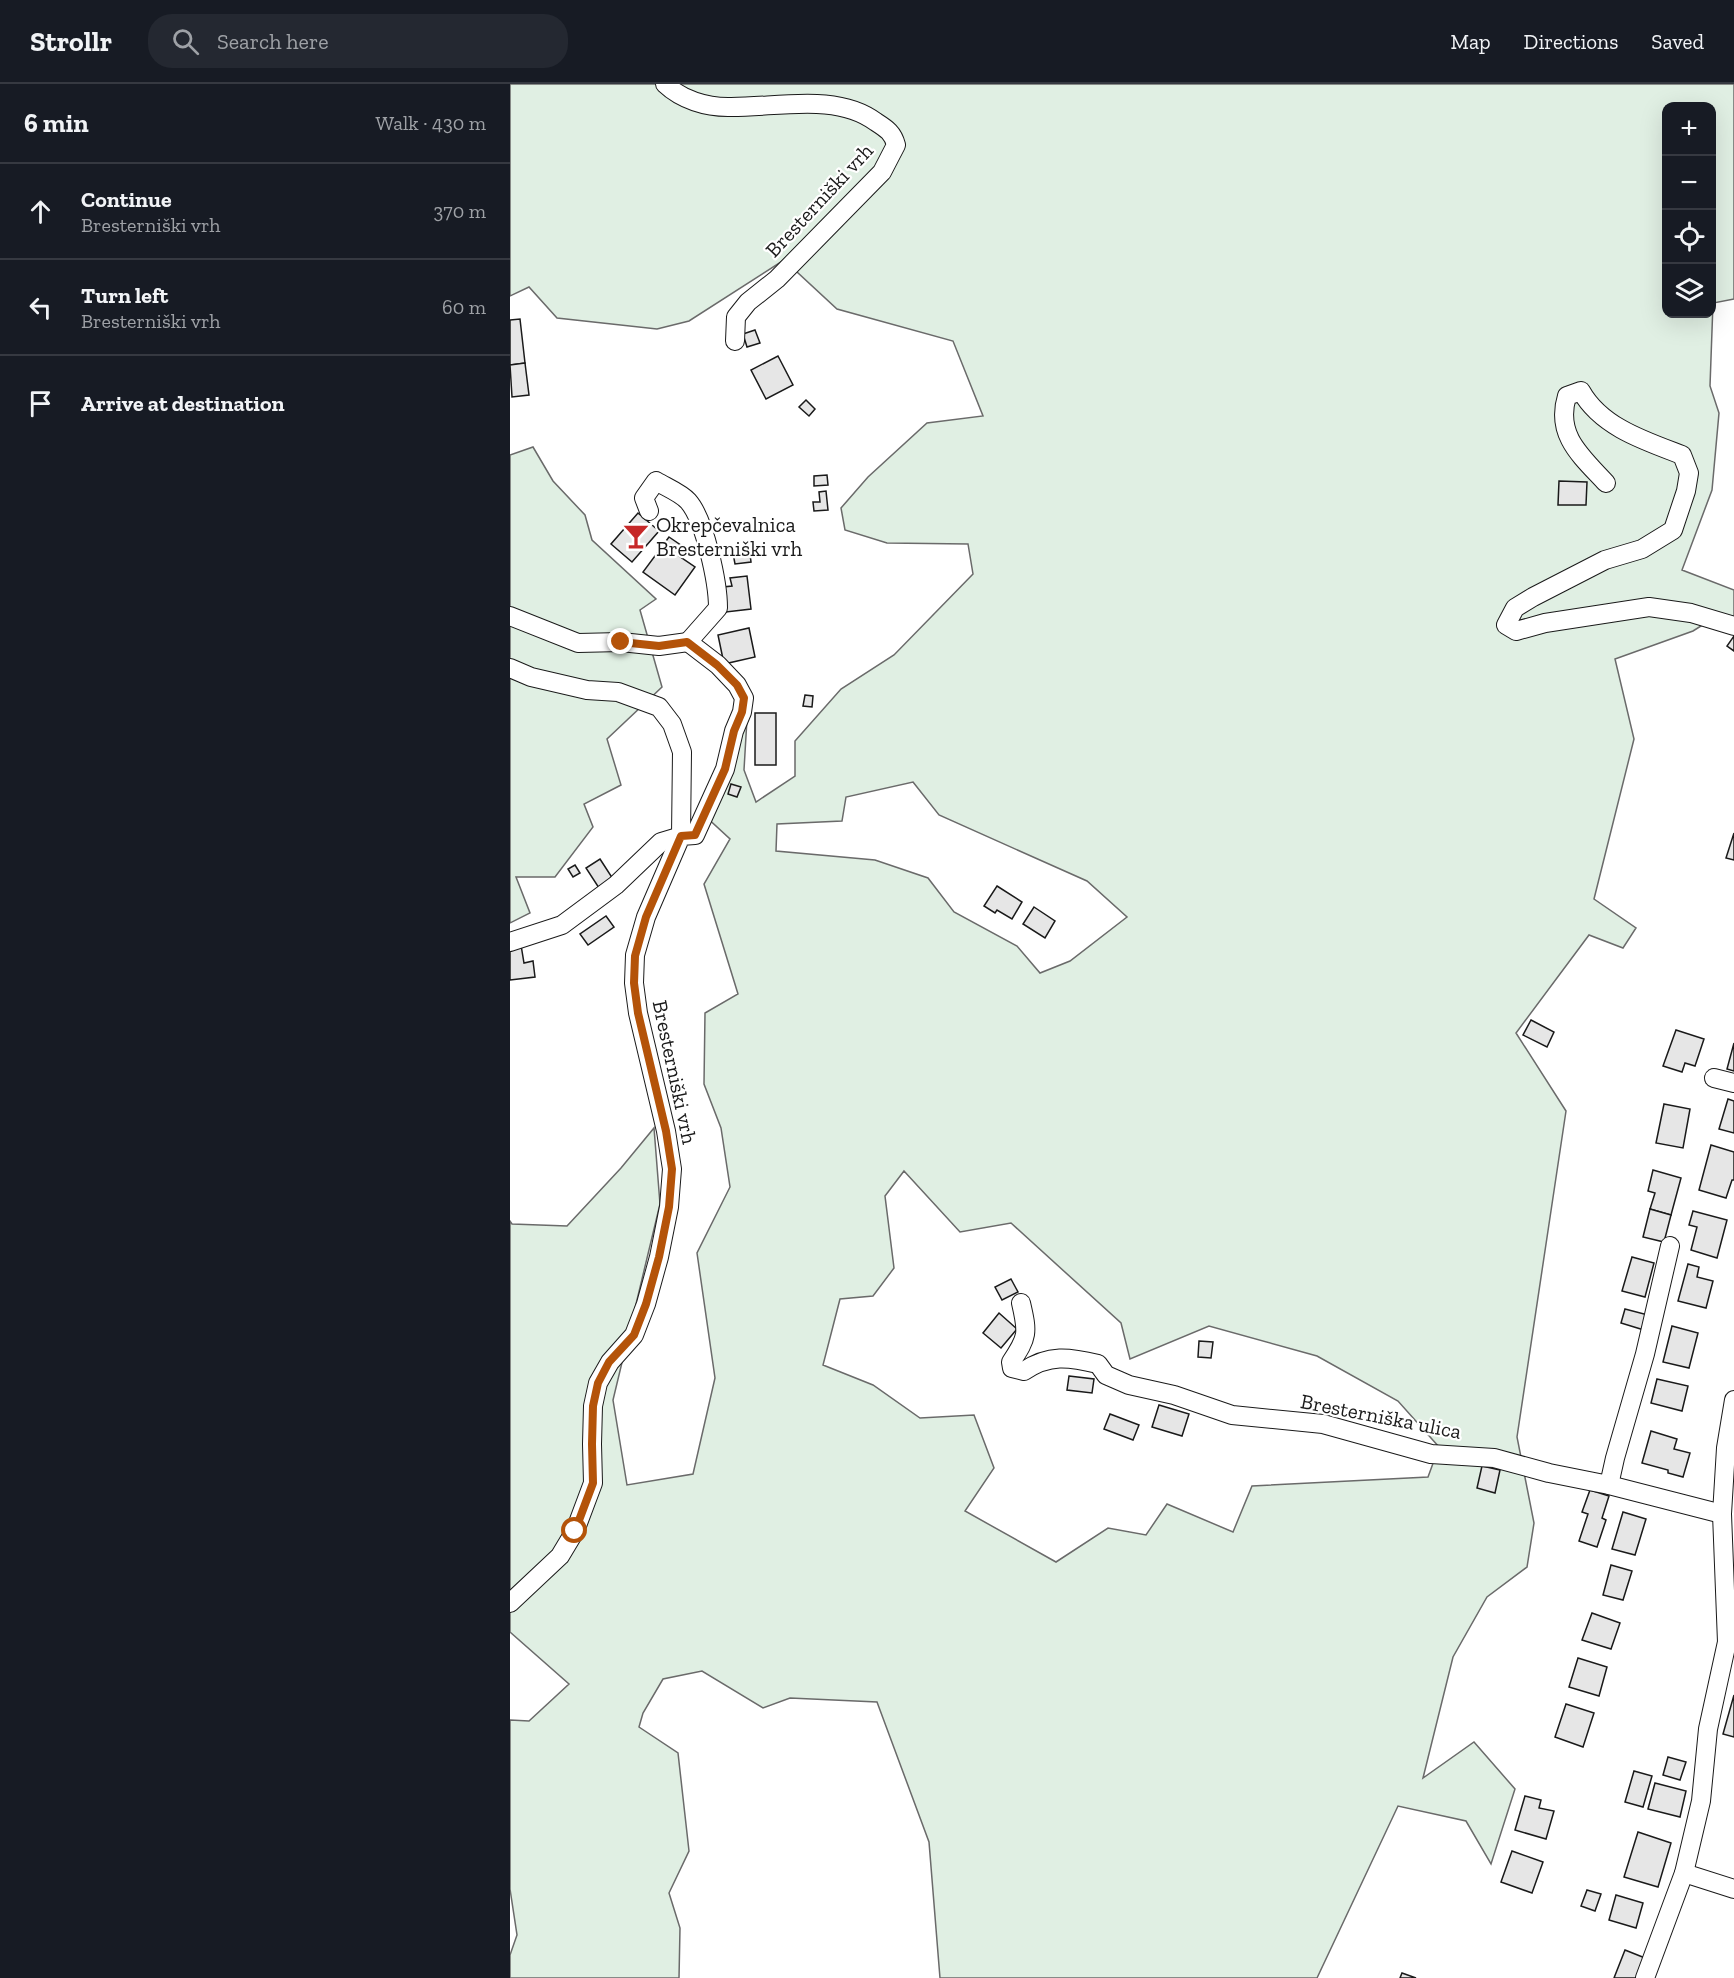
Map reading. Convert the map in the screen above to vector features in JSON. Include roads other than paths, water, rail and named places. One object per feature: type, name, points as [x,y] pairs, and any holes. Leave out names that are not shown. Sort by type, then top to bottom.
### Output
[{"type":"street","name":"Bresterniški vrh","points":[[665,84],[674,92],[697,103],[727,107],[795,103],[863,112],[893,134],[896,145],[882,172],[777,279],[748,303],[736,318],[735,341]]},
{"type":"street","points":[[1606,483],[1580,454],[1567,435],[1562,411],[1566,396],[1581,391],[1589,405],[1611,423],[1643,441],[1682,454],[1689,472],[1686,491],[1673,530],[1642,549],[1605,560],[1533,597],[1515,608],[1506,625],[1516,631],[1545,623],[1649,607],[1691,613],[1734,626]]},
{"type":"street","points":[[510,616],[578,643],[621,642],[659,646],[687,642],[718,608],[718,590],[712,558],[688,501],[656,481],[644,498],[649,511]]},
{"type":"street","name":"Bresterniški vrh","points":[[510,942],[562,925],[616,885],[661,842],[681,836],[695,835],[699,829],[703,815],[725,769],[744,698],[737,685],[717,665],[687,642]]},
{"type":"street","name":"Bresterniški vrh","points":[[510,668],[531,677],[586,690],[618,692],[659,706],[672,724],[682,752],[681,836],[646,917],[635,956],[634,983],[638,1013],[666,1131],[672,1169],[669,1207],[659,1257],[646,1304],[634,1335],[609,1362],[598,1383],[593,1406],[593,1483],[575,1531],[560,1556],[510,1603]]},
{"type":"street","points":[[1714,1078],[1734,1083]]},
{"type":"street","points":[[1609,1485],[1645,1354],[1670,1246]]},
{"type":"street","name":"Bresterniška ulica","points":[[1021,1303],[1027,1329],[1021,1349],[1011,1362],[1012,1368],[1024,1371],[1039,1362],[1071,1358],[1098,1364],[1106,1376],[1129,1385],[1174,1395],[1232,1415],[1323,1424],[1431,1454],[1494,1458],[1722,1514]]},
{"type":"street","points":[[1645,1978],[1684,1873],[1701,1800],[1708,1729],[1727,1642],[1722,1514],[1726,1448],[1734,1400]]},
{"type":"street","points":[[1684,1873],[1734,1889]]},
{"type":"place","name":"Okrepčevalnica Bresterniški vrh","points":[[636,536]]}]
